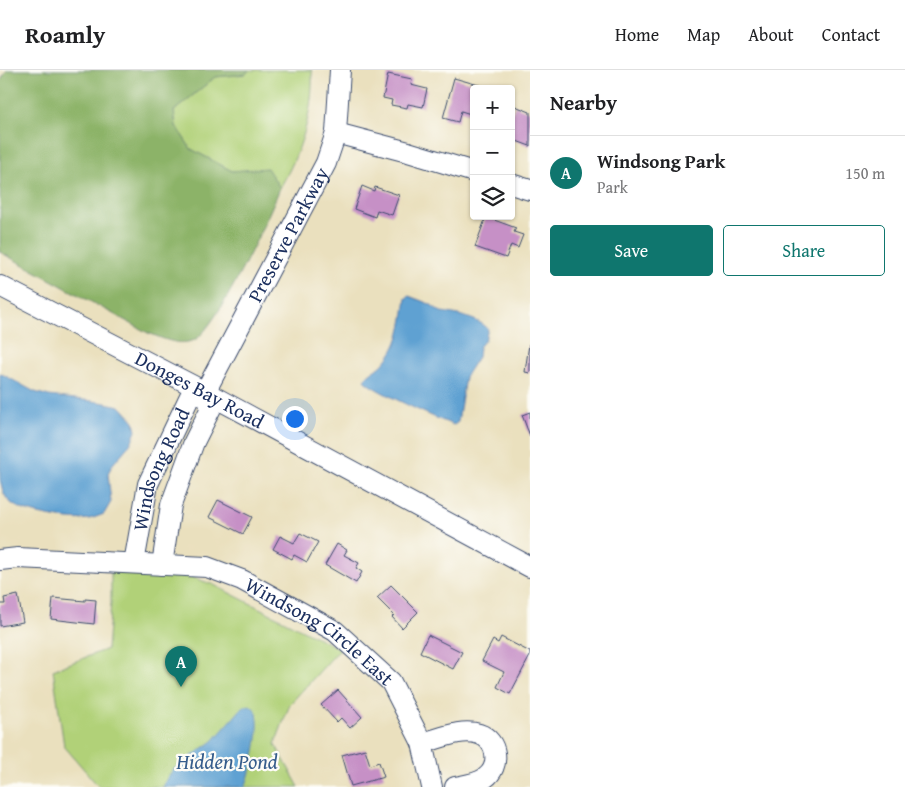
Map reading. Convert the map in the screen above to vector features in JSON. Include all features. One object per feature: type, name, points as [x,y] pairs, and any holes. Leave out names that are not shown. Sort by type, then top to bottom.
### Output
[{"type":"street","name":"Preserve Parkway","points":[[205,392],[326,163],[336,132],[340,70]]},
{"type":"street","points":[[336,132],[470,171]]},
{"type":"street","points":[[515,185],[530,190]]},
{"type":"street","name":"Donges Bay Road","points":[[0,286],[205,392],[530,567]]},
{"type":"street","name":"Windsong Road","points":[[134,562],[148,484],[190,396],[205,392],[211,408],[194,442],[171,505],[162,565]]},
{"type":"street","name":"Windsong Circle East","points":[[0,560],[18,558],[134,562],[207,567],[242,580],[335,631],[391,682],[422,743],[432,787]]},
{"type":"street","points":[[422,743],[465,732],[481,734],[493,746],[496,758],[493,769],[485,778],[455,787]]},
{"type":"green space","points":[[7,70],[249,70],[246,74],[215,77],[174,111],[176,126],[191,149],[232,171],[267,168],[280,188],[241,272],[214,318],[202,334],[192,341],[181,343],[148,333],[0,252],[0,82]]},
{"type":"green space","points":[[249,70],[312,70],[311,101],[305,131],[294,160],[280,188],[267,169],[232,171],[191,149],[176,126],[174,111],[215,77],[245,74]]},
{"type":"green space","points":[[111,561],[189,576],[214,585],[340,649],[290,704],[275,744],[299,787],[99,787],[64,746],[53,670],[107,649],[111,603]]},
{"type":"water","points":[[409,296],[430,304],[441,312],[473,319],[488,329],[485,340],[479,347],[478,357],[465,377],[458,422],[454,425],[391,397],[364,380],[368,374],[382,365],[393,350],[400,334],[406,298]]},
{"type":"water","points":[[0,373],[35,392],[49,396],[120,406],[134,421],[136,431],[131,443],[113,464],[108,473],[111,502],[104,514],[82,520],[49,516],[26,511],[17,507],[6,498],[0,479]]},
{"type":"water","name":"Hidden Pond","points":[[250,705],[256,711],[258,727],[253,760],[245,787],[163,787],[174,769],[213,741],[243,707]]},
{"type":"building","points":[[388,74],[412,79],[411,85],[427,89],[423,107],[408,104],[407,108],[391,105],[392,100],[383,98]]},
{"type":"building","points":[[454,78],[478,85],[470,85],[470,114],[461,111],[458,122],[443,118]]},
{"type":"building","points":[[515,106],[530,112],[530,146],[515,140]]},
{"type":"building","points":[[362,186],[374,191],[375,187],[399,195],[392,215],[377,210],[375,217],[354,209]]},
{"type":"building","points":[[485,220],[494,220],[516,228],[514,232],[523,235],[518,248],[511,245],[506,258],[475,247]]},
{"type":"building","points":[[530,344],[530,373],[525,372]]},
{"type":"building","points":[[530,412],[530,436],[522,415]]},
{"type":"building","points":[[218,500],[252,517],[243,534],[209,517]]},
{"type":"building","points":[[300,533],[318,542],[307,562],[294,555],[292,559],[273,549],[280,536],[294,543]]},
{"type":"building","points":[[337,544],[347,550],[344,555],[359,563],[356,568],[362,572],[356,583],[325,565]]},
{"type":"building","points":[[391,585],[418,612],[402,628],[392,617],[394,615],[377,598]]},
{"type":"building","points":[[18,595],[23,622],[0,626],[0,604],[5,604],[4,598]]},
{"type":"building","points":[[53,598],[85,601],[85,599],[96,600],[94,624],[51,619]]},
{"type":"building","points":[[428,635],[462,652],[453,669],[420,652]]},
{"type":"building","points":[[501,637],[530,652],[530,656],[510,694],[497,687],[504,672],[482,661],[493,640],[498,643]]},
{"type":"building","points":[[338,690],[362,717],[350,728],[341,718],[337,722],[321,705]]},
{"type":"building","points":[[365,749],[370,765],[379,762],[384,777],[351,786],[342,755]]},
{"type":"place","name":"Windsong Park","points":[[181,687]]}]
